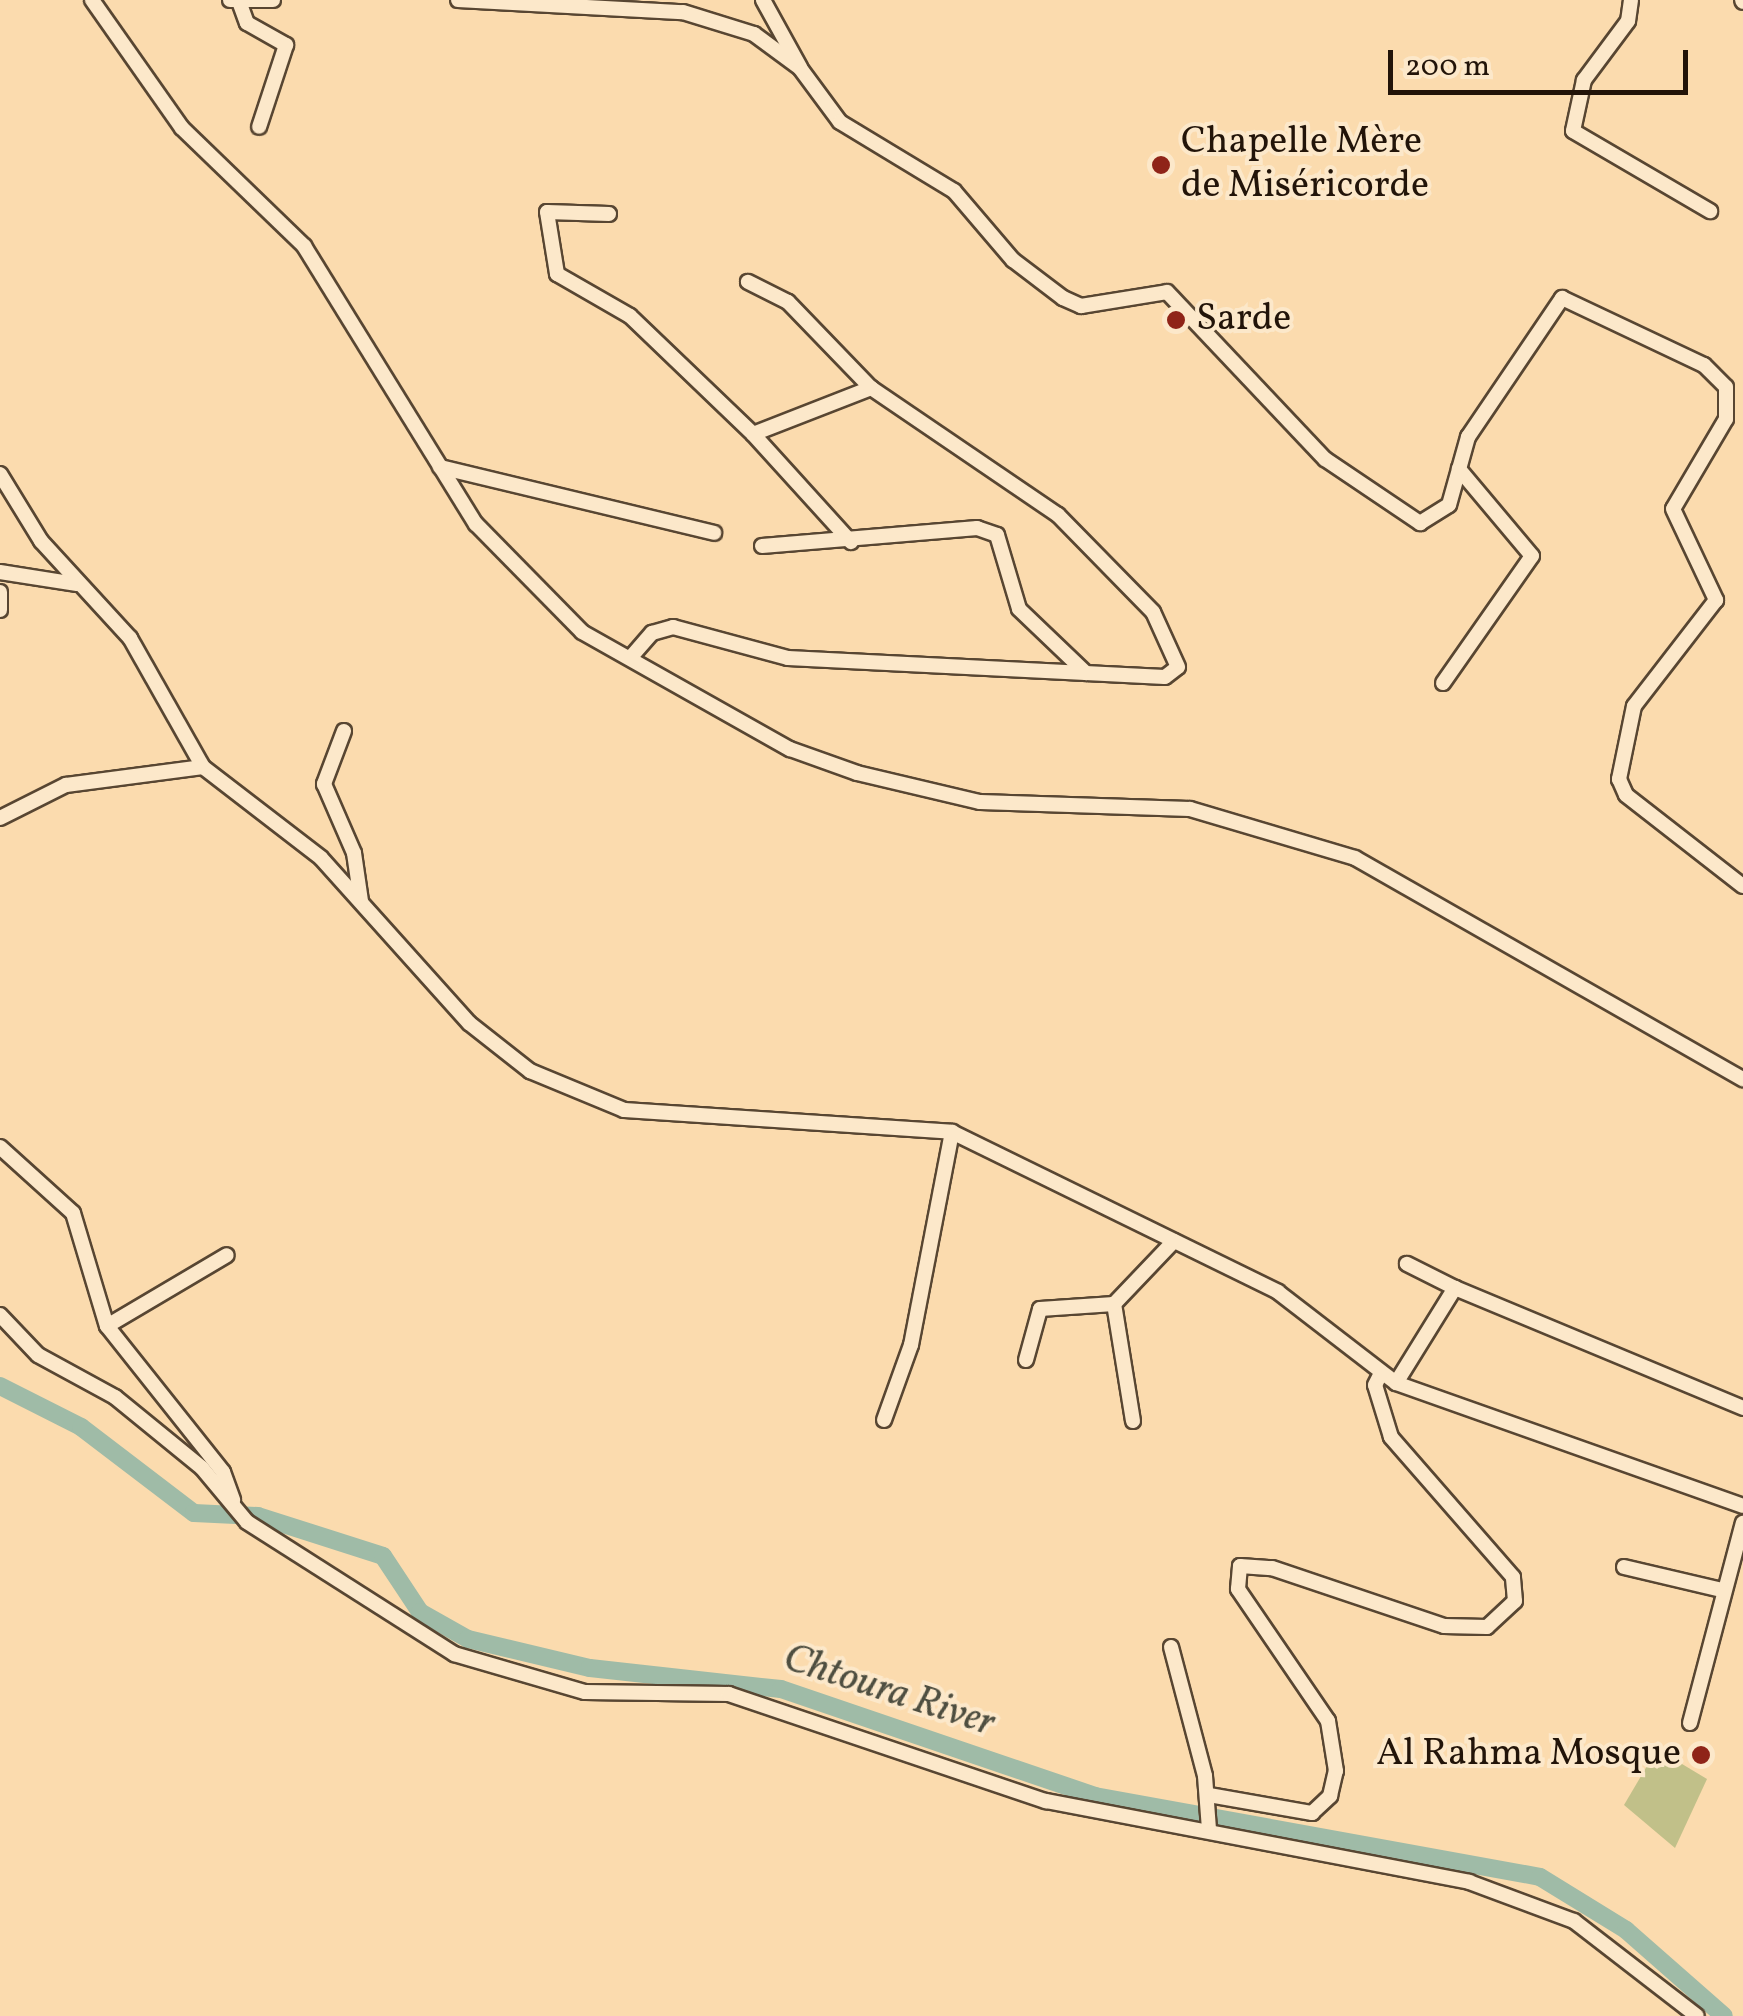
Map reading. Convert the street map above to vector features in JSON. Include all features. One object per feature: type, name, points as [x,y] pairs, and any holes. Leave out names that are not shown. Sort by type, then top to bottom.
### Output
[{"type":"street","points":[[92,0],[182,128],[304,246],[440,467],[514,568],[572,624],[777,742],[858,772],[980,802],[1190,809],[1354,858],[1743,1079]]},
{"type":"street","points":[[258,126],[286,46],[247,23],[235,2],[273,0]]},
{"type":"street","points":[[458,0],[702,15],[754,34],[800,68]]},
{"type":"street","points":[[763,0],[800,68],[840,122],[954,191],[1013,260],[1063,298],[1081,306],[1166,292],[1325,458],[1395,513],[1420,523],[1440,516],[1478,420],[1562,298],[1694,359],[1726,387],[1721,432],[1673,509],[1716,600],[1634,706],[1619,779],[1626,795],[1743,886]]},
{"type":"street","points":[[1631,0],[1628,21],[1584,80],[1573,131],[1710,211]]},
{"type":"street","points":[[610,214],[546,212],[557,274],[630,316],[753,434],[850,542]]},
{"type":"street","points":[[631,656],[652,633],[673,627],[753,655],[1165,677],[1179,660],[1152,612],[1058,515],[871,388],[788,302],[748,282]]},
{"type":"street","points":[[753,434],[871,388]]},
{"type":"street","points":[[440,467],[714,533]]},
{"type":"street","points":[[1443,682],[1532,556],[1525,537],[1459,470]]},
{"type":"street","points":[[0,474],[78,584],[130,638],[203,766],[289,829],[362,902],[492,1045],[587,1099],[649,1113],[952,1132],[1278,1292],[1396,1383],[1743,1506]]},
{"type":"street","points":[[762,546],[850,542],[977,528],[997,534],[1020,610],[1086,673]]},
{"type":"street","points":[[0,572],[78,584]]},
{"type":"street","points":[[0,592],[0,610]]},
{"type":"street","points":[[344,732],[324,784],[354,852],[362,902]]},
{"type":"street","points":[[0,818],[66,786],[203,766]]},
{"type":"street","points":[[884,1420],[911,1346],[952,1132]]},
{"type":"street","points":[[0,1147],[72,1213],[107,1326],[223,1472],[242,1516]]},
{"type":"street","points":[[1026,1360],[1040,1309],[1114,1304],[1174,1242]]},
{"type":"street","points":[[107,1326],[227,1255]]},
{"type":"street","points":[[1407,1264],[1455,1288],[1743,1408]]},
{"type":"street","points":[[1396,1383],[1455,1288]]},
{"type":"street","points":[[1114,1304],[1133,1421]]},
{"type":"street","points":[[0,1315],[38,1354],[144,1421],[242,1516],[384,1602],[421,1636],[503,1674],[585,1692],[729,1694],[1022,1794],[1209,1813],[1303,1814],[1323,1805],[1336,1772],[1328,1720],[1238,1589],[1240,1566],[1272,1568],[1444,1626],[1487,1626],[1515,1601],[1513,1577],[1391,1438],[1375,1385],[1380,1374]]},
{"type":"street","points":[[1690,1723],[1722,1590],[1743,1523]]},
{"type":"street","points":[[1624,1568],[1722,1590]]},
{"type":"street","points":[[1171,1647],[1209,1813]]},
{"type":"street","points":[[1209,1813],[1468,1882],[1553,1909],[1697,2016]]},
{"type":"shaded area","points":[[1657,1749],[1707,1779],[1675,1848],[1624,1805]]},
{"type":"waterway","name":"Chtoura River","points":[[0,1386],[81,1427],[194,1513],[258,1516],[383,1556],[420,1612],[468,1639],[590,1668],[781,1689],[1095,1796],[1540,1877],[1626,1930],[1724,2016]]},
{"type":"place","name":"Chapelle Mère de Miséricorde","points":[[1161,165]]},
{"type":"place","name":"Sarde","points":[[1176,320]]},
{"type":"place","name":"Al Rahma Mosque","points":[[1701,1755]]}]
